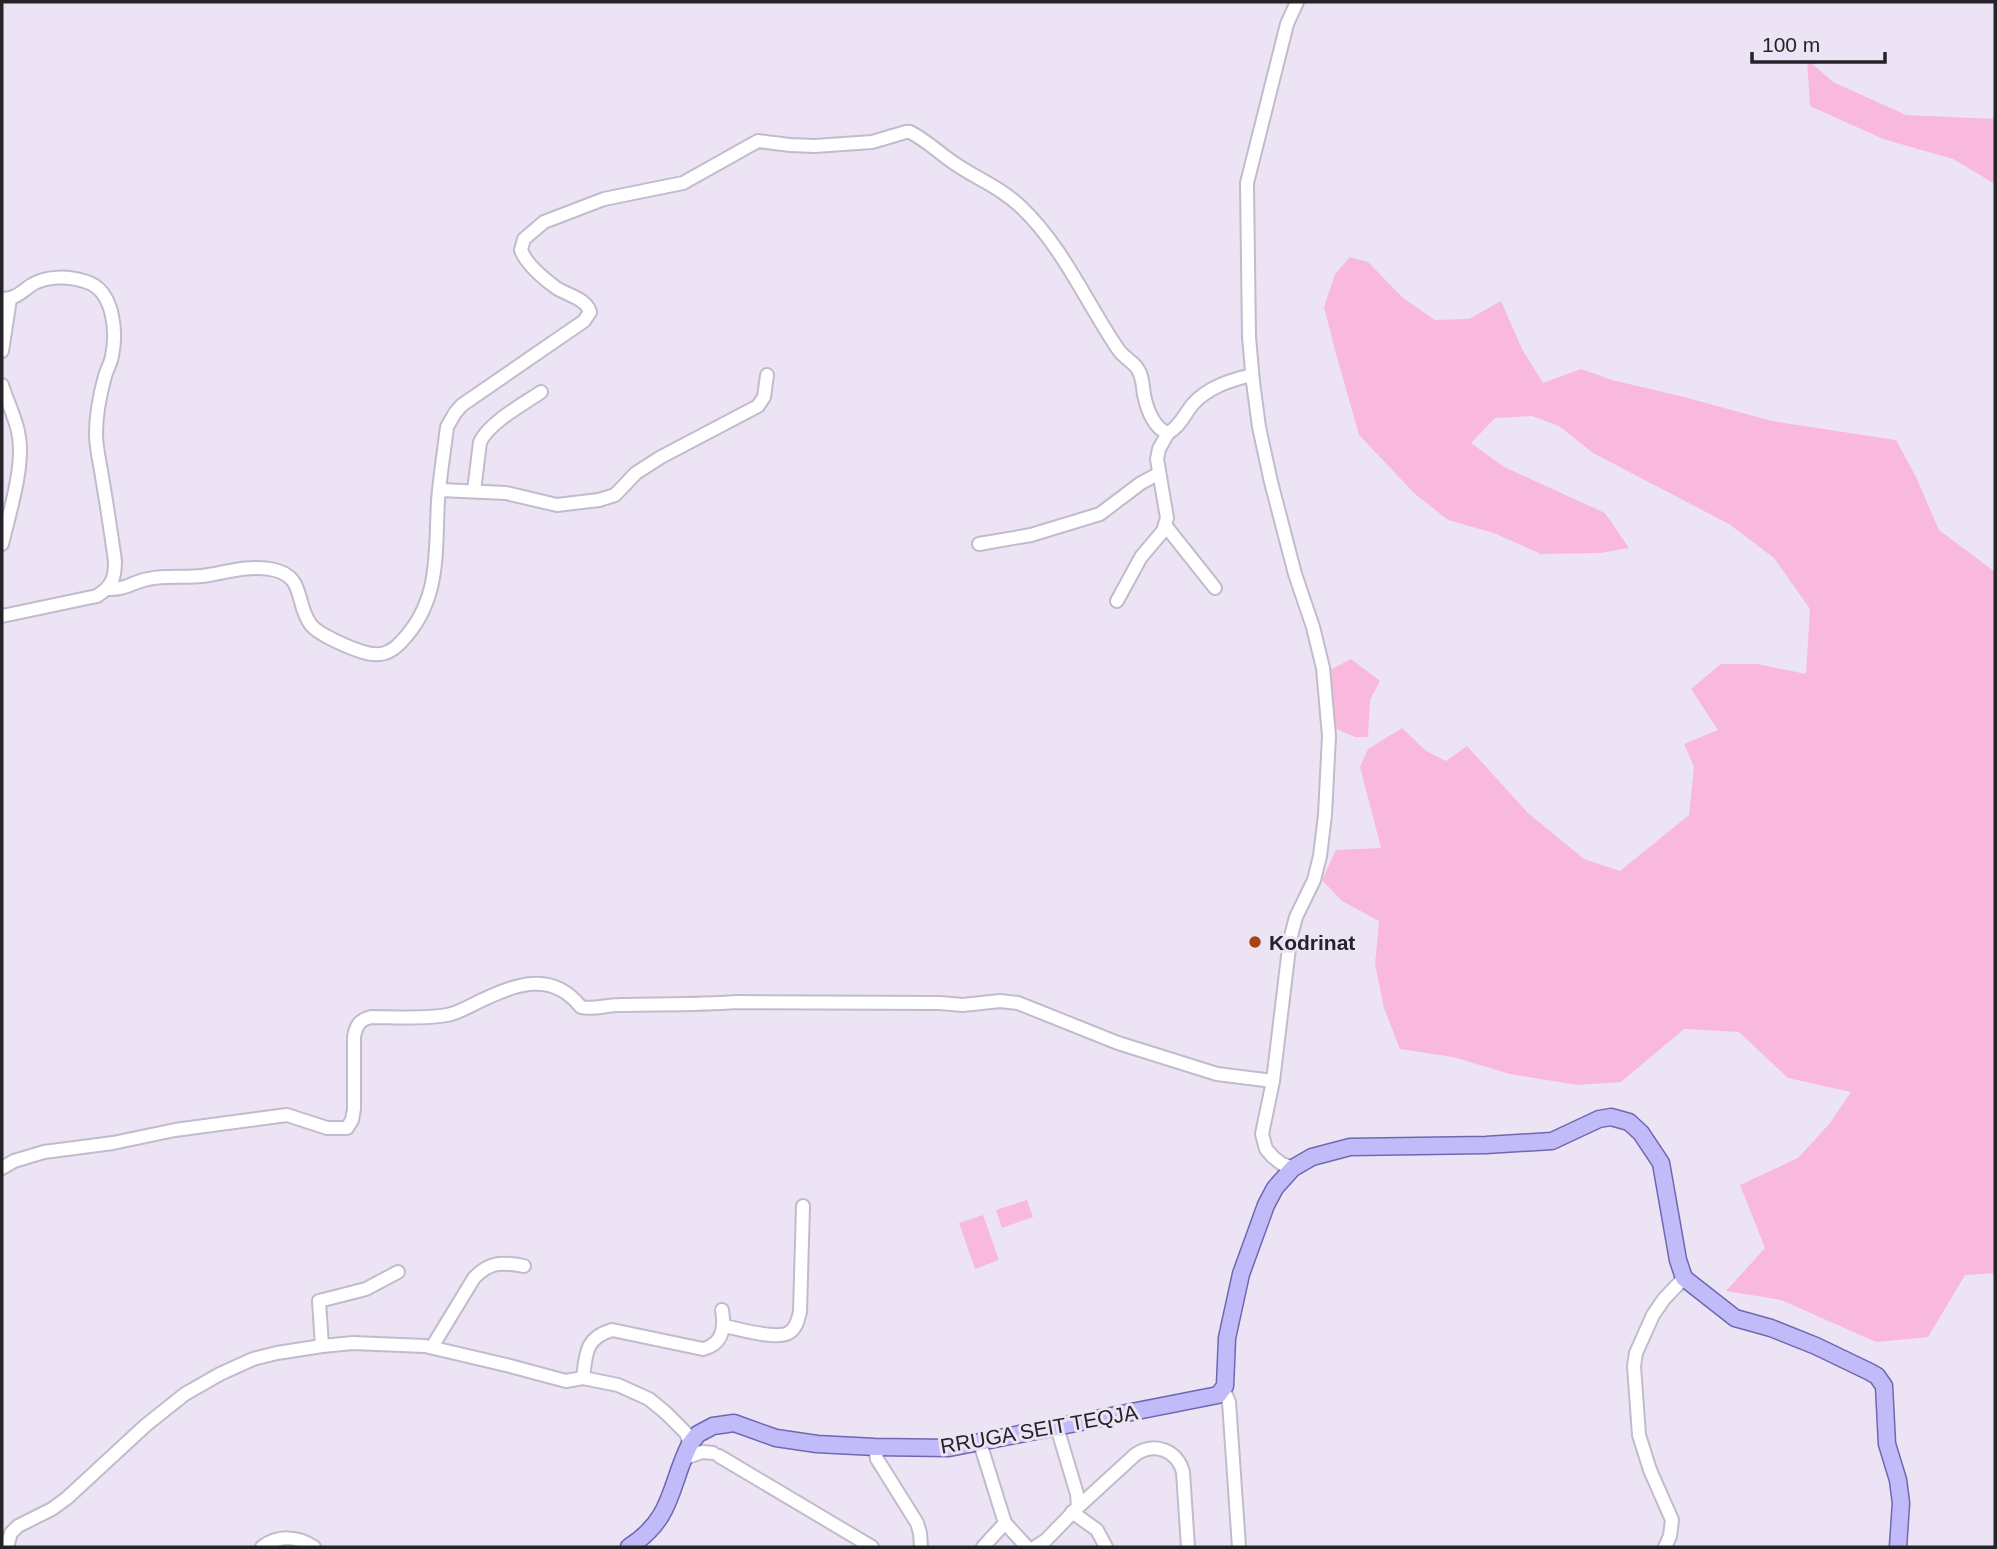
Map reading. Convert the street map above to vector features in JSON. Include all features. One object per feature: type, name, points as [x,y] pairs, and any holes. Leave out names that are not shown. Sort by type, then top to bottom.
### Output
[{"type":"main road","points":[[1224,1390],[1227,1338],[1241,1274],[1275,1188],[1293,1168],[1312,1157],[1350,1147],[1552,1141],[1599,1119],[1620,1118],[1641,1133],[1661,1163],[1678,1260],[1684,1278],[1735,1318],[1772,1328],[1816,1346],[1870,1372],[1881,1381],[1884,1386],[1887,1444],[1898,1480],[1901,1503],[1898,1547]]},
{"type":"main road","name":"RRUGA SEIT TEQJA","points":[[687,1451],[698,1434],[713,1426],[734,1423],[776,1438],[817,1444],[949,1448],[1214,1396],[1224,1390]]},
{"type":"main road","points":[[629,1547],[652,1530],[662,1516],[687,1451]]},
{"type":"street","points":[[1293,1168],[1273,1157],[1264,1143],[1264,1123],[1273,1081],[1290,940],[1296,917],[1314,880],[1320,856],[1329,736],[1323,668],[1313,627],[1295,575],[1259,427],[1249,337],[1247,183],[1287,24],[1297,2]]},
{"type":"street","points":[[107,589],[129,587],[147,579],[200,576],[255,568],[271,569],[285,573],[295,582],[311,625],[319,632],[373,655],[385,654],[397,646],[422,614],[431,593],[447,427],[455,412],[502,376],[584,321],[590,312],[586,304],[555,287],[528,262],[521,250],[524,239],[544,222],[604,200],[683,183],[758,141],[816,146],[872,142],[910,132],[963,169],[1001,191],[1020,206],[1048,237],[1121,353],[1137,368],[1141,375],[1145,400],[1156,425],[1161,431],[1168,433]]},
{"type":"street","points":[[2,351],[6,299],[19,296],[32,285],[51,278],[84,281],[95,285],[104,294],[114,334],[112,358],[100,397],[96,436],[115,561],[113,582],[97,596],[88,599],[2,616]]},
{"type":"street","points":[[440,490],[506,493],[565,506],[615,495],[636,473],[653,462],[758,406],[764,397],[767,375]]},
{"type":"street","points":[[1117,601],[1141,557],[1165,525],[1167,518],[1157,459],[1168,433],[1205,393],[1233,380],[1252,375]]},
{"type":"street","points":[[2,385],[19,435],[20,452],[2,544]]},
{"type":"street","points":[[474,491],[483,435],[541,392]]},
{"type":"street","points":[[979,544],[1031,535],[1100,514],[1141,483],[1158,474]]},
{"type":"street","points":[[1165,525],[1215,588]]},
{"type":"street","points":[[2,1168],[14,1161],[44,1152],[287,1115],[327,1129],[346,1128],[352,1120],[354,1110],[355,1027],[363,1019],[447,1015],[506,990],[533,984],[546,984],[562,989],[581,1007],[590,1009],[607,1005],[736,1002],[963,1005],[1018,1003],[1118,1043],[1217,1074],[1273,1081]]},
{"type":"street","points":[[724,1326],[779,1336],[789,1333],[796,1325],[800,1312],[803,1206]]},
{"type":"street","points":[[432,1347],[481,1271],[492,1264],[503,1262],[524,1266]]},
{"type":"street","points":[[322,1346],[319,1301],[366,1289],[398,1272]]},
{"type":"street","points":[[1665,1547],[1672,1520],[1650,1470],[1639,1436],[1634,1366],[1636,1353],[1653,1315],[1684,1278]]},
{"type":"street","points":[[583,1378],[586,1355],[592,1342],[600,1334],[612,1331],[703,1349],[712,1346],[721,1337],[724,1326],[722,1310]]},
{"type":"street","points":[[7,1547],[10,1533],[18,1525],[52,1509],[67,1498],[155,1417],[185,1394],[253,1359],[277,1353],[353,1343],[432,1347],[566,1381],[583,1378],[618,1385],[649,1399],[666,1413],[686,1433],[687,1451],[716,1455],[872,1547]]},
{"type":"street","points":[[1224,1390],[1229,1402],[1239,1547]]},
{"type":"street","points":[[1059,1434],[1077,1494],[1075,1509]]},
{"type":"street","points":[[980,1443],[1005,1523],[1027,1547]]},
{"type":"street","points":[[875,1447],[877,1459],[917,1523],[921,1547]]},
{"type":"street","points":[[1035,1547],[1046,1540],[1075,1509],[1144,1449],[1164,1449],[1180,1463],[1183,1472],[1188,1547]]},
{"type":"street","points":[[1075,1509],[1097,1530],[1106,1547]]},
{"type":"street","points":[[983,1547],[1005,1523]]},
{"type":"street","points":[[262,1547],[270,1542],[289,1538],[301,1540],[314,1547]]},
{"type":"shaded area","points":[[1807,59],[1833,82],[1906,115],[1995,119],[1995,184],[1953,159],[1883,139],[1810,106]]},
{"type":"shaded area","points":[[1350,257],[1368,262],[1403,298],[1435,320],[1469,319],[1501,301],[1522,349],[1543,383],[1581,369],[1612,380],[1772,421],[1896,440],[1939,530],[1995,572],[1995,1273],[1965,1275],[1928,1337],[1876,1342],[1781,1300],[1726,1291],[1765,1248],[1740,1185],[1798,1158],[1830,1123],[1851,1092],[1788,1078],[1739,1032],[1684,1029],[1621,1082],[1577,1085],[1510,1074],[1453,1057],[1400,1049],[1384,1008],[1375,964],[1379,921],[1342,901],[1322,880],[1336,850],[1381,848],[1360,767],[1368,749],[1402,728],[1426,751],[1446,761],[1467,746],[1528,813],[1584,859],[1620,871],[1689,815],[1694,767],[1684,744],[1718,730],[1691,689],[1721,664],[1757,664],[1806,674],[1810,609],[1774,558],[1729,524],[1593,453],[1559,426],[1532,416],[1495,418],[1471,443],[1504,467],[1605,513],[1629,548],[1600,553],[1541,554],[1494,533],[1448,520],[1415,494],[1359,435],[1324,307],[1335,274]]},
{"type":"shaded area","points":[[1351,659],[1380,681],[1370,700],[1368,737],[1355,737],[1332,727],[1328,671]]},
{"type":"shaded area","points":[[1027,1200],[1033,1217],[1002,1228],[996,1210]]},
{"type":"shaded area","points":[[983,1215],[999,1260],[975,1269],[959,1223]]},
{"type":"place","name":"Kodrinat","points":[[1255,942]]}]
